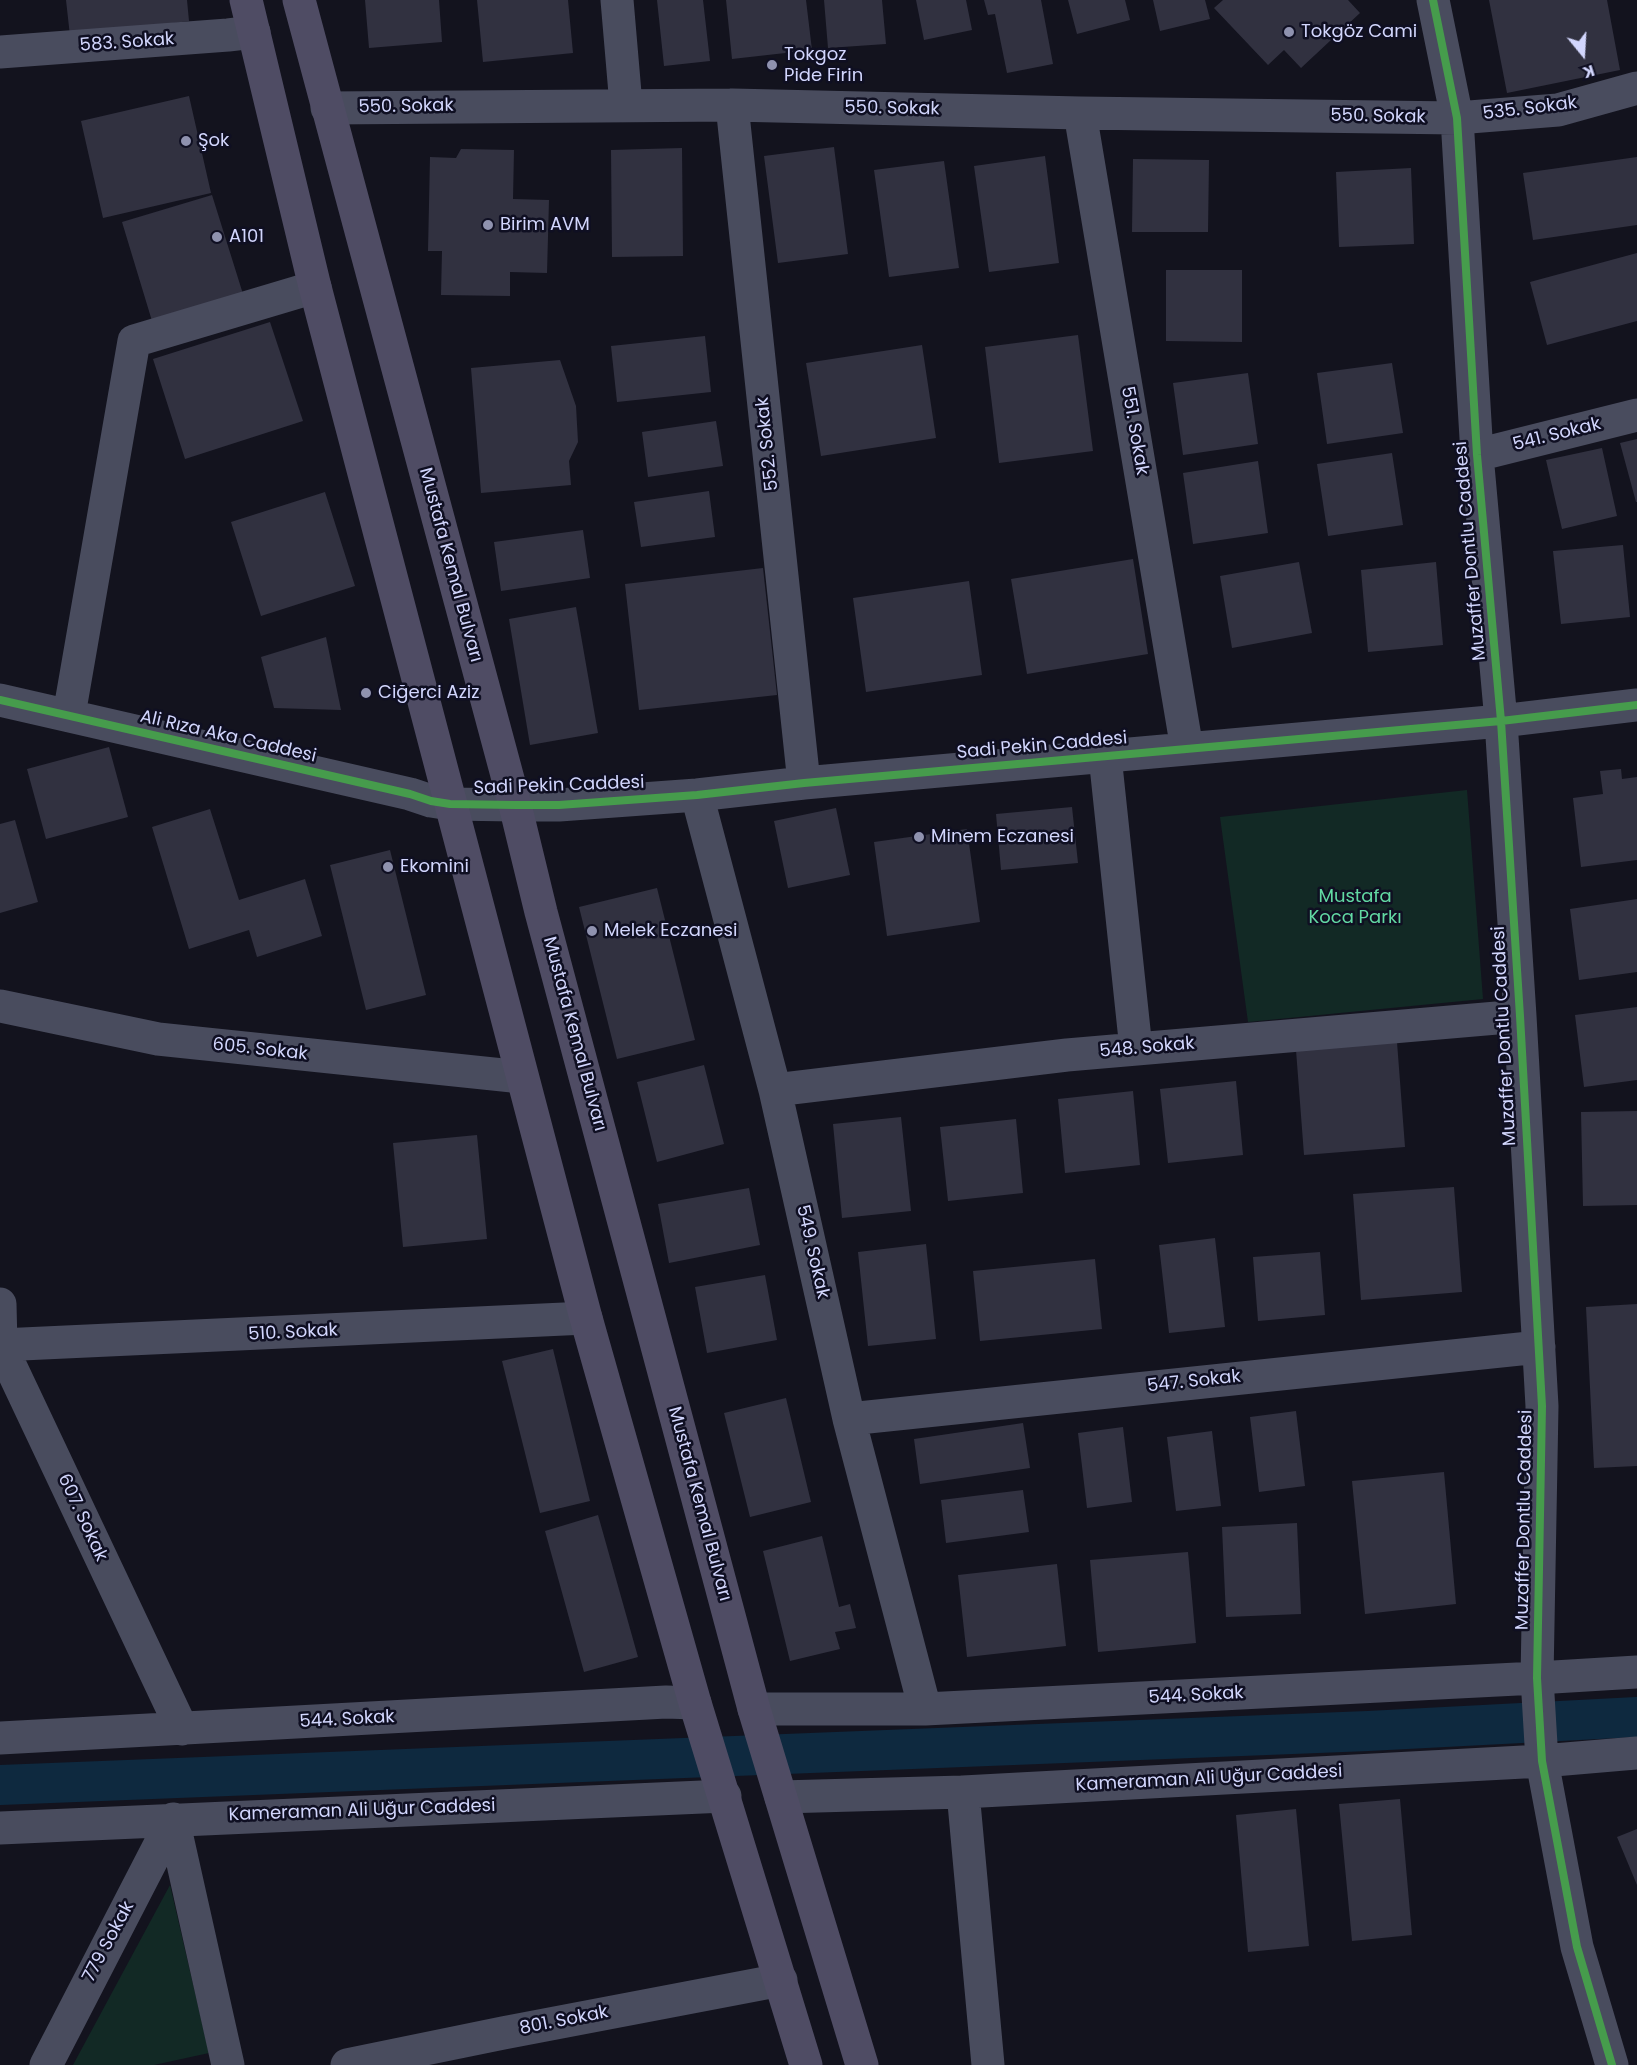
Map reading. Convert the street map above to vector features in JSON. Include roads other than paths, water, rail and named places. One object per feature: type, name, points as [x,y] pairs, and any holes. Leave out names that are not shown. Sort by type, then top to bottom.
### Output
[{"type":"main road","points":[[246,0],[315,287],[586,1318],[697,1708],[806,2065]]},
{"type":"main road","name":"Mustafa Kemal Bulvarı","points":[[299,0],[754,1709],[862,2065]]},
{"type":"street","points":[[617,0],[626,105]]},
{"type":"street","name":"Muzaffer Dontlu Caddesi","points":[[1433,0],[1457,118],[1477,455],[1501,721],[1520,1016],[1542,1406],[1537,1678],[1542,1761],[1577,1947],[1612,2065]]},
{"type":"street","name":"583. Sokak","points":[[0,52],[254,32]]},
{"type":"street","name":"535. Sokak","points":[[1457,118],[1558,110],[1637,88]]},
{"type":"street","name":"550. Sokak","points":[[327,108],[732,105],[1457,118]]},
{"type":"street","name":"552. Sokak","points":[[732,105],[804,783]]},
{"type":"street","name":"551. Sokak","points":[[1080,113],[1188,749]]},
{"type":"street","points":[[69,715],[134,341],[315,287]]},
{"type":"street","name":"541. Sokak","points":[[1477,455],[1637,415]]},
{"type":"street","name":"Ali Rıza Aka Caddesi","points":[[0,700],[450,804]]},
{"type":"street","name":"Sadi Pekin Caddesi","points":[[450,804],[559,805],[697,795],[804,783],[1501,721],[1637,705]]},
{"type":"street","points":[[1105,756],[1136,1049]]},
{"type":"street","name":"549. Sokak","points":[[697,795],[775,1090],[849,1419],[924,1709]]},
{"type":"street","name":"605. Sokak","points":[[0,1006],[158,1039],[522,1077]]},
{"type":"street","name":"548. Sokak","points":[[775,1090],[1067,1055],[1520,1016]]},
{"type":"street","name":"607. Sokak","points":[[0,1304],[0,1345],[182,1729]]},
{"type":"street","name":"510. Sokak","points":[[0,1345],[586,1318]]},
{"type":"street","name":"547. Sokak","points":[[849,1419],[1539,1347]]},
{"type":"street","name":"544. Sokak","points":[[754,1709],[924,1709],[1637,1672]]},
{"type":"street","name":"544. Sokak","points":[[0,1738],[666,1702],[697,1708]]},
{"type":"street","name":"Kameraman Ali Uğur Caddesi","points":[[781,1797],[963,1792],[1542,1761],[1637,1753]]},
{"type":"street","name":"Kameraman Ali Uğur Caddesi","points":[[0,1828],[722,1788]]},
{"type":"street","points":[[963,1792],[988,2065]]},
{"type":"street","points":[[173,1819],[228,2065]]},
{"type":"street","name":"779 Sokak","points":[[46,2065],[173,1819]]},
{"type":"street","name":"801. Sokak","points":[[347,2065],[781,1980]]},
{"type":"waterway","points":[[0,1785],[1368,1731],[1637,1717]]},
{"type":"place","name":"Tokgöz Cami","points":[[1289,32]]},
{"type":"place","name":"Tokgoz Pide Firin","points":[[772,65]]},
{"type":"place","name":"Şok","points":[[186,141]]},
{"type":"place","name":"Birim AVM","points":[[488,225]]},
{"type":"place","name":"A101","points":[[217,237]]},
{"type":"place","name":"Ciğerci Aziz","points":[[366,693]]},
{"type":"place","name":"Minem Eczanesi","points":[[919,837]]},
{"type":"place","name":"Ekomini","points":[[388,867]]},
{"type":"place","name":"Melek Eczanesi","points":[[592,931]]},
{"type":"park label","name":"Mustafa Koca Parkı","points":[[1355,907]]}]
